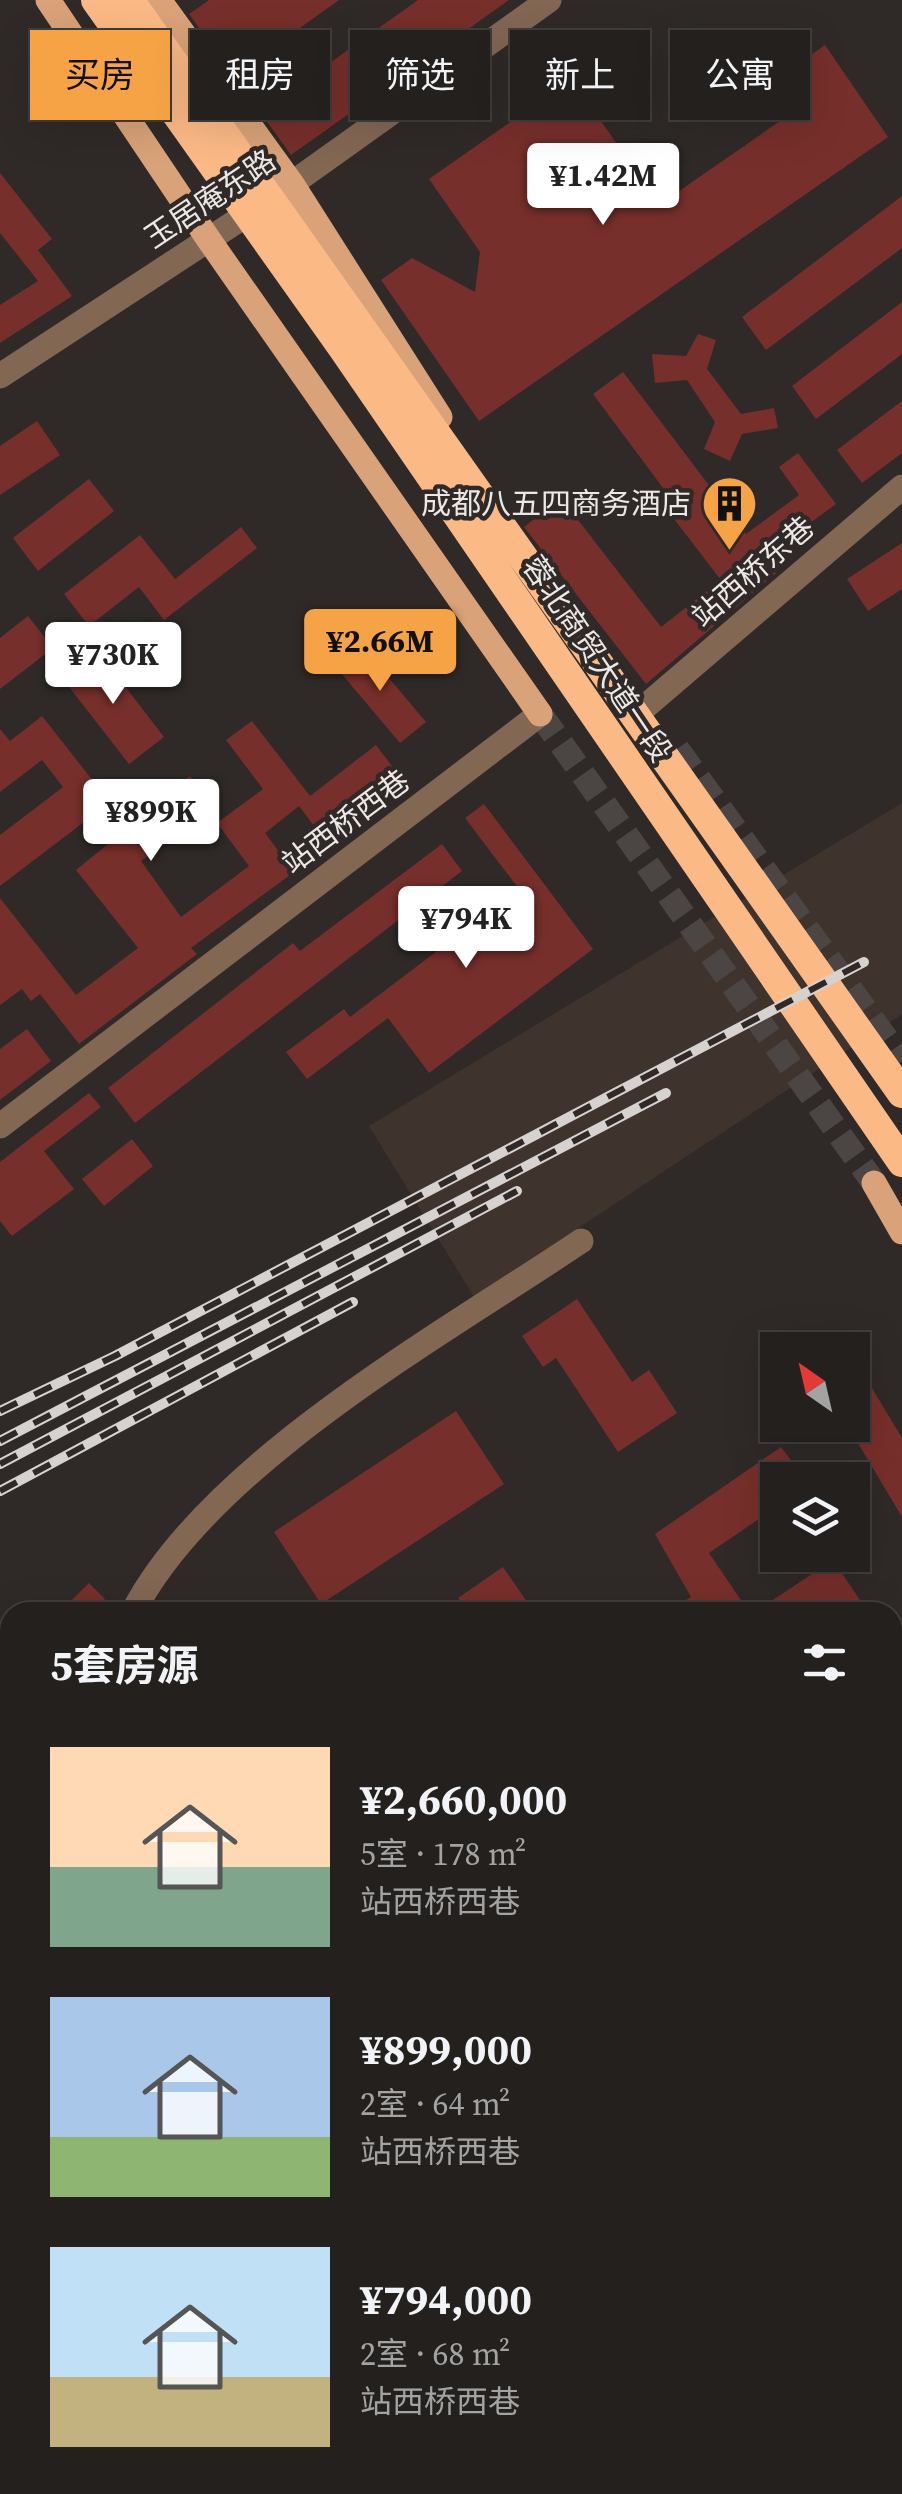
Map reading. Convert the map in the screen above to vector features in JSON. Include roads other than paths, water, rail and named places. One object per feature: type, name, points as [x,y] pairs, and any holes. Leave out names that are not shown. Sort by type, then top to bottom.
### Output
[{"type":"highway","name":"蓉北商贸大道一段","points":[[96,0],[343,348],[841,1079],[902,1162]]},
{"type":"highway","name":"蓉北商贸大道一段","points":[[129,0],[281,192],[902,1093]]},
{"type":"main road","points":[[48,0],[209,240],[540,714]]},
{"type":"main road","name":"蓉北商贸大道一段","points":[[160,0],[281,192],[646,706]]},
{"type":"main road","points":[[874,1184],[902,1232]]},
{"type":"street","name":"玉居庵东路","points":[[0,376],[281,192],[550,0]]},
{"type":"street","name":"站西桥东巷","points":[[646,706],[902,487]]},
{"type":"street","name":"站西桥西巷","points":[[0,1126],[540,714]]},
{"type":"street","points":[[140,1602],[202,1518],[320,1415],[581,1241]]},
{"type":"tunnel","points":[[540,714],[874,1183]]},
{"type":"tunnel","points":[[677,749],[902,1061]]},
{"type":"railway","points":[[0,1411],[115,1356],[864,962]]},
{"type":"railway","points":[[0,1441],[666,1093]]},
{"type":"railway","points":[[0,1464],[517,1191]]},
{"type":"railway","points":[[0,1491],[353,1302]]},
{"type":"place","name":"成都八五四商务酒店","points":[[730,553]]}]
